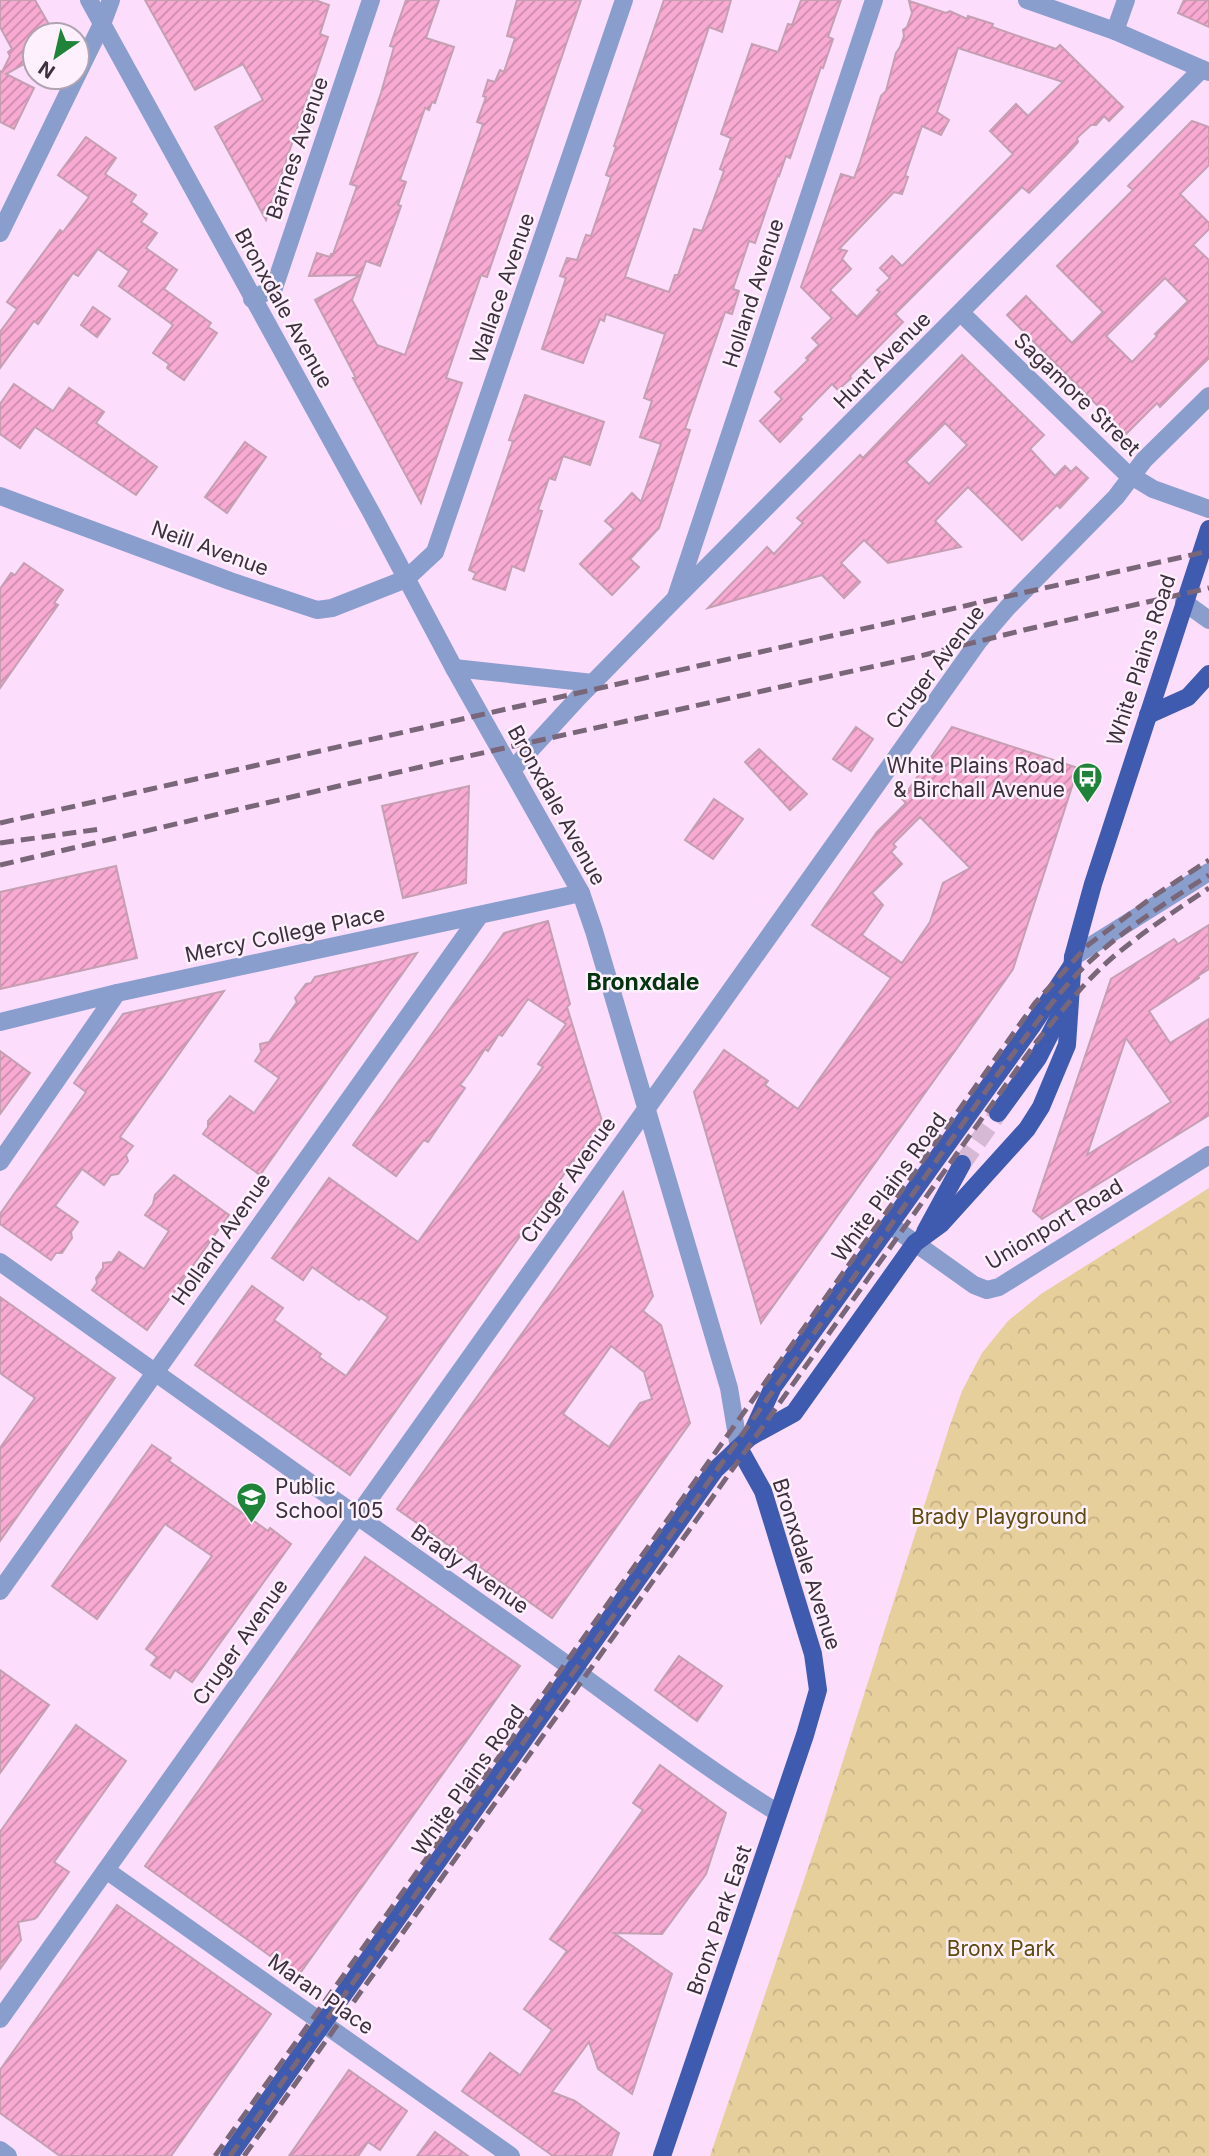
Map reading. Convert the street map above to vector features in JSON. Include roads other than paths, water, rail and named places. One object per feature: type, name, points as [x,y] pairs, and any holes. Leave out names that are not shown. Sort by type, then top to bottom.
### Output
[{"type":"main road","name":"White Plains Road","points":[[919,1239],[941,1224],[991,1171],[1027,1129],[1041,1107],[1066,1045],[1072,962],[1093,884],[1209,528]]},
{"type":"main road","points":[[1147,715],[1188,697],[1209,674]]},
{"type":"main road","name":"White Plains Road","points":[[745,1443],[773,1387],[1032,1026],[1072,962]]},
{"type":"main road","name":"White Plains Road","points":[[998,1113],[1038,1058],[1072,991]]},
{"type":"main road","name":"White Plains Road","points":[[229,2156],[715,1470],[745,1443],[794,1413],[919,1239],[962,1164]]},
{"type":"main road","name":"Bronxdale Avenue","points":[[745,1443],[763,1491],[817,1668],[817,1698]]},
{"type":"main road","name":"Bronx Park East","points":[[663,2156],[817,1698]]},
{"type":"street","name":"Bronxdale Avenue","points":[[89,0],[454,668],[581,894],[745,1443]]},
{"type":"street","points":[[91,47],[111,0]]},
{"type":"street","name":"Barnes Avenue","points":[[253,299],[274,288],[371,0]]},
{"type":"street","name":"Wallace Avenue","points":[[406,579],[435,552],[625,0]]},
{"type":"street","name":"Holland Avenue","points":[[674,600],[874,0]]},
{"type":"street","points":[[1027,0],[1115,31],[1206,71]]},
{"type":"street","points":[[1115,31],[1126,0]]},
{"type":"street","name":"Hunt Avenue","points":[[512,770],[674,600],[1206,71]]},
{"type":"street","points":[[0,233],[70,91]]},
{"type":"street","name":"Sagamore Street","points":[[961,313],[1112,462],[1153,489],[1209,509]]},
{"type":"street","name":"Cruger Avenue","points":[[0,2019],[978,642],[1008,607],[1116,497],[1159,445],[1209,396]]},
{"type":"street","name":"Neill Avenue","points":[[0,496],[317,610],[332,608],[406,579]]},
{"type":"street","points":[[1184,602],[1209,620]]},
{"type":"street","points":[[454,668],[593,683]]},
{"type":"street","points":[[1072,962],[1209,872]]},
{"type":"street","name":"Mercy College Place","points":[[0,1022],[117,993],[581,894]]},
{"type":"street","name":"Holland Avenue","points":[[0,1591],[480,915]]},
{"type":"street","points":[[0,1162],[117,993]]},
{"type":"street","name":"Unionport Road","points":[[890,1225],[919,1239],[974,1285],[987,1290],[993,1289],[1209,1155]]},
{"type":"street","name":"Brady Avenue","points":[[0,1262],[743,1791],[778,1813]]},
{"type":"street","name":"Maran Place","points":[[106,1870],[511,2156]]},
{"type":"street","points":[[0,2150],[8,2156]]},
{"type":"tunnel","points":[[962,1164],[998,1113]]},
{"type":"railway","points":[[0,823],[1209,551]]},
{"type":"railway","points":[[0,865],[1209,588]]},
{"type":"railway","points":[[0,843],[100,829]]},
{"type":"railway","points":[[215,2156],[1035,1003],[1088,945],[1154,896],[1209,860]]},
{"type":"railway","points":[[230,2156],[1033,1027],[1088,963],[1146,916],[1209,875]]},
{"type":"railway","points":[[244,2156],[1037,1041],[1083,987],[1113,957],[1209,888]]},
{"type":"place","name":"White Plains Road & Birchall Avenue","points":[[1088,804]]},
{"type":"place","name":"Public School 105","points":[[252,1525]]},
{"type":"district","name":"Bronxdale","points":[[643,982]]},
{"type":"park label","name":"Brady Playground","points":[[999,1516]]},
{"type":"park label","name":"Bronx Park","points":[[1001,1948]]}]
